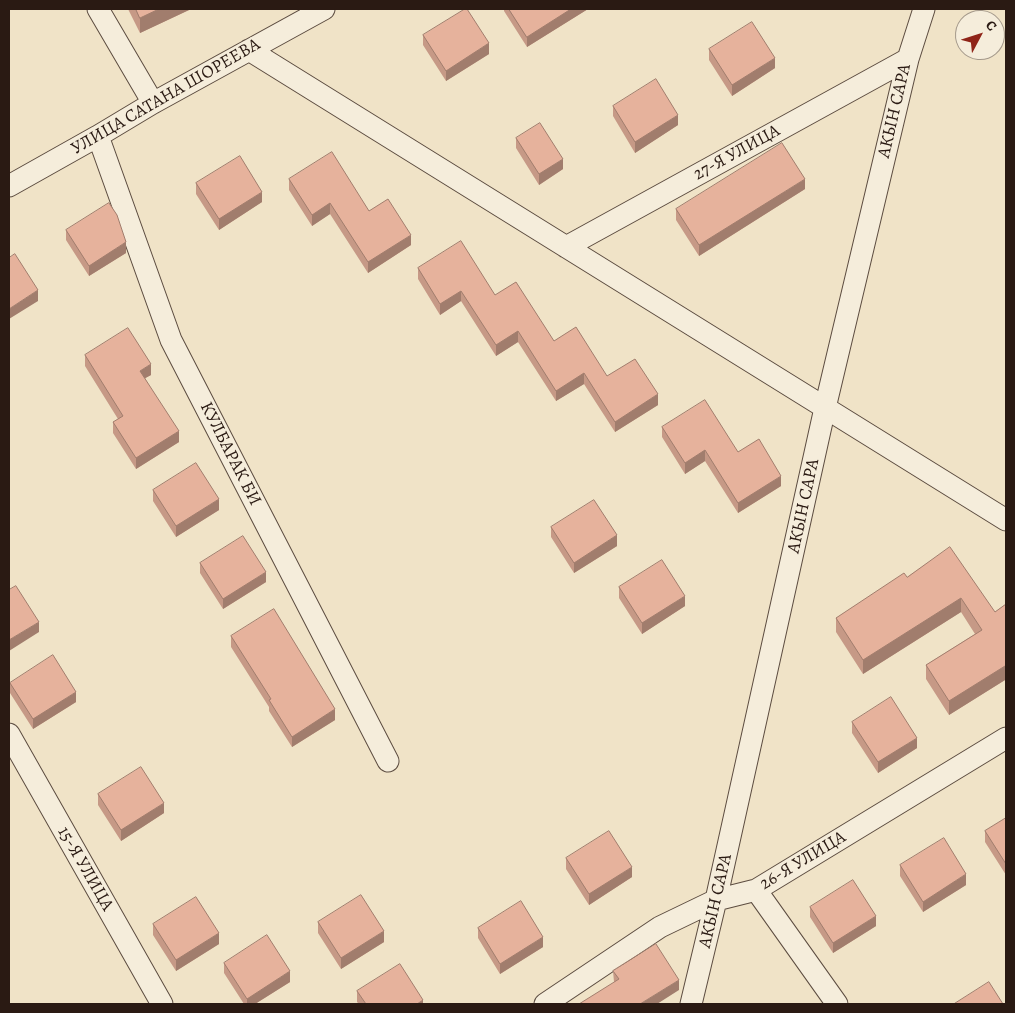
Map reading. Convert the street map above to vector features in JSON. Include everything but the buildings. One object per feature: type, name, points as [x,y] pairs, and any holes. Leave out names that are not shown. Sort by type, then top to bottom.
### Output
[{"type":"street","points":[[98,9],[153,103]]},
{"type":"street","name":"УЛИЦА САТАНА ШОРЕЕВА","points":[[9,186],[153,103],[324,9]]},
{"type":"street","name":"АКЫН САРА","points":[[691,1004],[716,900],[825,408],[908,59],[924,9]]},
{"type":"street","points":[[248,50],[1006,520]]},
{"type":"street","name":"27-Я УЛИЦА","points":[[566,247],[908,59]]},
{"type":"street","name":"КУЛБАРАК БИ","points":[[98,136],[171,340],[388,761]]},
{"type":"street","name":"15-Я УЛИЦА","points":[[9,734],[162,1004]]},
{"type":"street","name":"26-Я УЛИЦА","points":[[545,1004],[660,927],[716,900],[756,890],[1006,738]]},
{"type":"street","points":[[756,890],[837,1004]]}]
